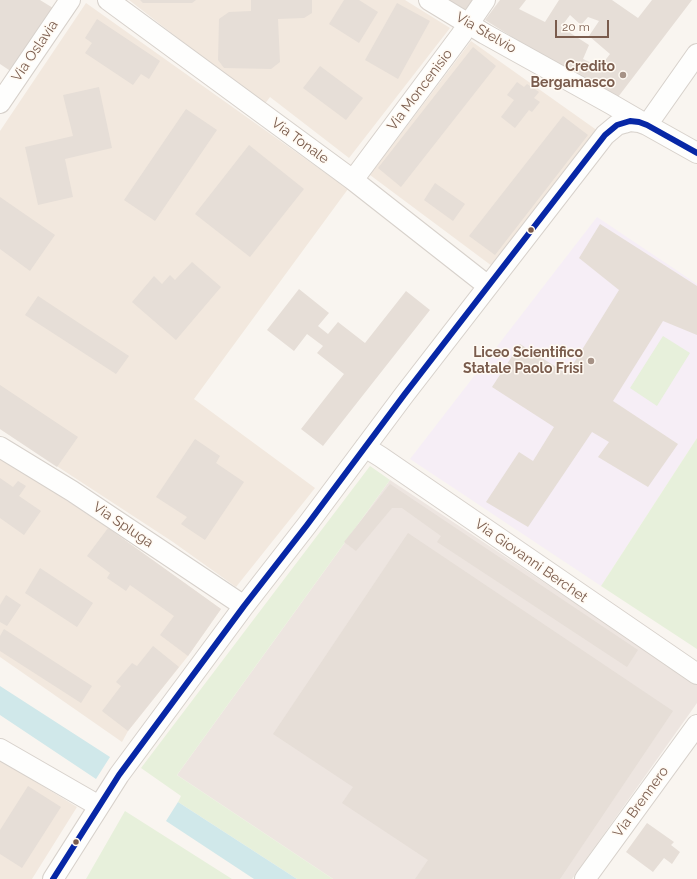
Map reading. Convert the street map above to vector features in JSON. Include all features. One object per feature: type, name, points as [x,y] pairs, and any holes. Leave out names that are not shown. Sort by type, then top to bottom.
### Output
[{"type":"street","name":"Via Oslavia","points":[[0,103],[70,0]]},
{"type":"street","name":"Via Tonale","points":[[108,0],[353,180],[488,286]]},
{"type":"street","name":"Via Stelvio","points":[[430,0],[485,34],[697,153]]},
{"type":"street","name":"Via Moncenisio","points":[[353,180],[469,24],[485,0]]},
{"type":"street","points":[[53,879],[119,775],[244,606],[302,532],[404,395],[605,136],[617,125],[624,122],[639,122],[647,125],[697,54]]},
{"type":"street","name":"Via Spluga","points":[[0,447],[72,492],[244,606]]},
{"type":"street","name":"Via Giovanni Berchet","points":[[365,447],[697,674]]},
{"type":"street","name":"Via Brennero","points":[[585,879],[697,725]]},
{"type":"street","points":[[0,749],[99,806]]},
{"type":"shaded area","points":[[129,0],[405,0],[450,28],[349,158],[270,97],[264,105]]},
{"type":"shaded area","points":[[86,3],[348,189],[194,399],[315,488],[236,587],[173,542],[0,429],[0,131]]},
{"type":"shaded area","points":[[471,41],[598,131],[492,266],[370,175]]},
{"type":"shaded area","name":"Liceo Scientifico Statale Paolo Frisi","points":[[597,217],[697,284],[697,438],[601,586],[410,459]]},
{"type":"shaded area","points":[[0,456],[108,528],[221,609],[188,656],[128,731],[122,742],[0,657]]},
{"type":"shaded area","points":[[390,480],[697,684],[697,703],[572,879],[333,879],[177,775]]},
{"type":"shaded area","points":[[0,760],[77,807],[32,879],[0,879]]},
{"type":"green space","points":[[663,336],[690,353],[657,406],[630,388]]},
{"type":"green space","points":[[697,438],[697,649],[601,586]]},
{"type":"green space","points":[[370,466],[390,480],[177,775],[333,879],[297,879],[178,802],[181,796],[141,768]]},
{"type":"green space","points":[[125,811],[232,879],[86,879]]},
{"type":"water","points":[[0,686],[110,757],[96,779],[0,715]]},
{"type":"water","points":[[178,802],[297,879],[254,879],[166,821]]},
{"type":"building","points":[[0,0],[40,0],[53,8],[12,72],[0,64]]},
{"type":"building","points":[[140,0],[196,0],[192,3],[143,3]]},
{"type":"building","points":[[251,0],[312,0],[312,13],[304,18],[278,19],[280,62],[271,69],[224,68],[218,60],[219,19],[229,12],[251,11]]},
{"type":"building","points":[[344,0],[359,0],[378,12],[359,43],[329,24]]},
{"type":"building","points":[[443,0],[473,0],[464,14]]},
{"type":"building","points":[[500,0],[526,0],[519,9],[545,22],[559,0],[612,0],[638,18],[652,0],[692,0],[615,101],[485,20]],"holes":[[[570,15],[581,25],[588,17],[599,21],[589,36],[610,54],[600,67],[583,59],[589,45],[561,27]]]},
{"type":"building","points":[[397,3],[430,21],[398,79],[365,60]]},
{"type":"building","points":[[97,19],[160,61],[149,79],[141,74],[133,85],[85,53],[92,43],[85,38]]},
{"type":"building","points":[[473,47],[496,66],[401,187],[378,168]]},
{"type":"building","points":[[320,66],[363,98],[346,120],[303,88]]},
{"type":"building","points":[[517,82],[524,87],[527,84],[539,92],[534,98],[540,102],[532,112],[529,110],[515,128],[501,117],[514,100],[507,95]]},
{"type":"building","points":[[99,87],[112,148],[65,159],[73,197],[38,205],[25,147],[73,136],[63,95]]},
{"type":"building","points":[[186,109],[217,130],[155,221],[124,200]]},
{"type":"building","points":[[563,116],[588,135],[495,255],[469,236]]},
{"type":"building","points":[[249,145],[304,189],[250,257],[195,214]]},
{"type":"building","points":[[435,183],[465,204],[453,221],[424,200]]},
{"type":"building","points":[[0,197],[55,235],[30,271],[0,249]]},
{"type":"building","points":[[600,224],[697,286],[697,335],[663,321],[613,401],[678,444],[648,487],[598,457],[609,442],[592,432],[528,527],[486,502],[519,452],[533,461],[554,427],[492,387],[520,344],[567,374],[619,290],[579,258]]},
{"type":"building","points":[[192,262],[221,287],[176,340],[132,302],[154,276],[162,284],[170,275],[175,280]]},
{"type":"building","points":[[299,289],[329,313],[318,326],[328,334],[338,322],[365,343],[406,291],[430,310],[323,446],[301,429],[344,374],[317,353],[323,346],[307,334],[294,351],[267,330]]},
{"type":"building","points":[[38,296],[129,356],[116,374],[25,315]]},
{"type":"building","points":[[0,385],[78,437],[57,467],[0,429]]},
{"type":"building","points":[[195,439],[220,456],[216,463],[244,482],[205,540],[181,524],[187,517],[156,497]]},
{"type":"building","points":[[0,478],[13,487],[18,481],[26,486],[19,496],[41,511],[24,535],[0,518]]},
{"type":"building","points":[[390,484],[638,650],[627,667],[437,542],[441,536],[402,508],[392,508],[356,551],[344,542]]},
{"type":"building","points":[[108,528],[221,609],[188,656],[160,635],[174,616],[130,585],[126,591],[107,578],[110,573],[87,556]]},
{"type":"building","points":[[408,533],[673,711],[560,879],[415,879],[428,860],[342,803],[353,787],[273,734]]},
{"type":"building","points":[[40,568],[93,603],[77,627],[25,593]]},
{"type":"building","points":[[6,595],[21,605],[7,626],[0,622],[0,605]]},
{"type":"building","points":[[4,629],[92,686],[81,703],[0,651],[0,636]]},
{"type":"building","points":[[153,646],[179,667],[128,731],[102,711],[121,686],[116,682],[132,663],[137,666]]},
{"type":"building","points":[[28,786],[61,807],[22,868],[0,854],[0,830]]},
{"type":"building","points":[[647,823],[674,842],[671,845],[680,852],[672,864],[664,858],[653,872],[626,852]]},
{"type":"transit line","points":[[53,879],[119,775],[244,606],[307,525],[404,395],[605,135],[617,125],[630,121],[639,122],[697,153]]},
{"type":"place","name":"Credito Bergamasco","points":[[623,75]]},
{"type":"place","name":"Liceo Scientifico Statale Paolo Frisi","points":[[591,361]]}]
